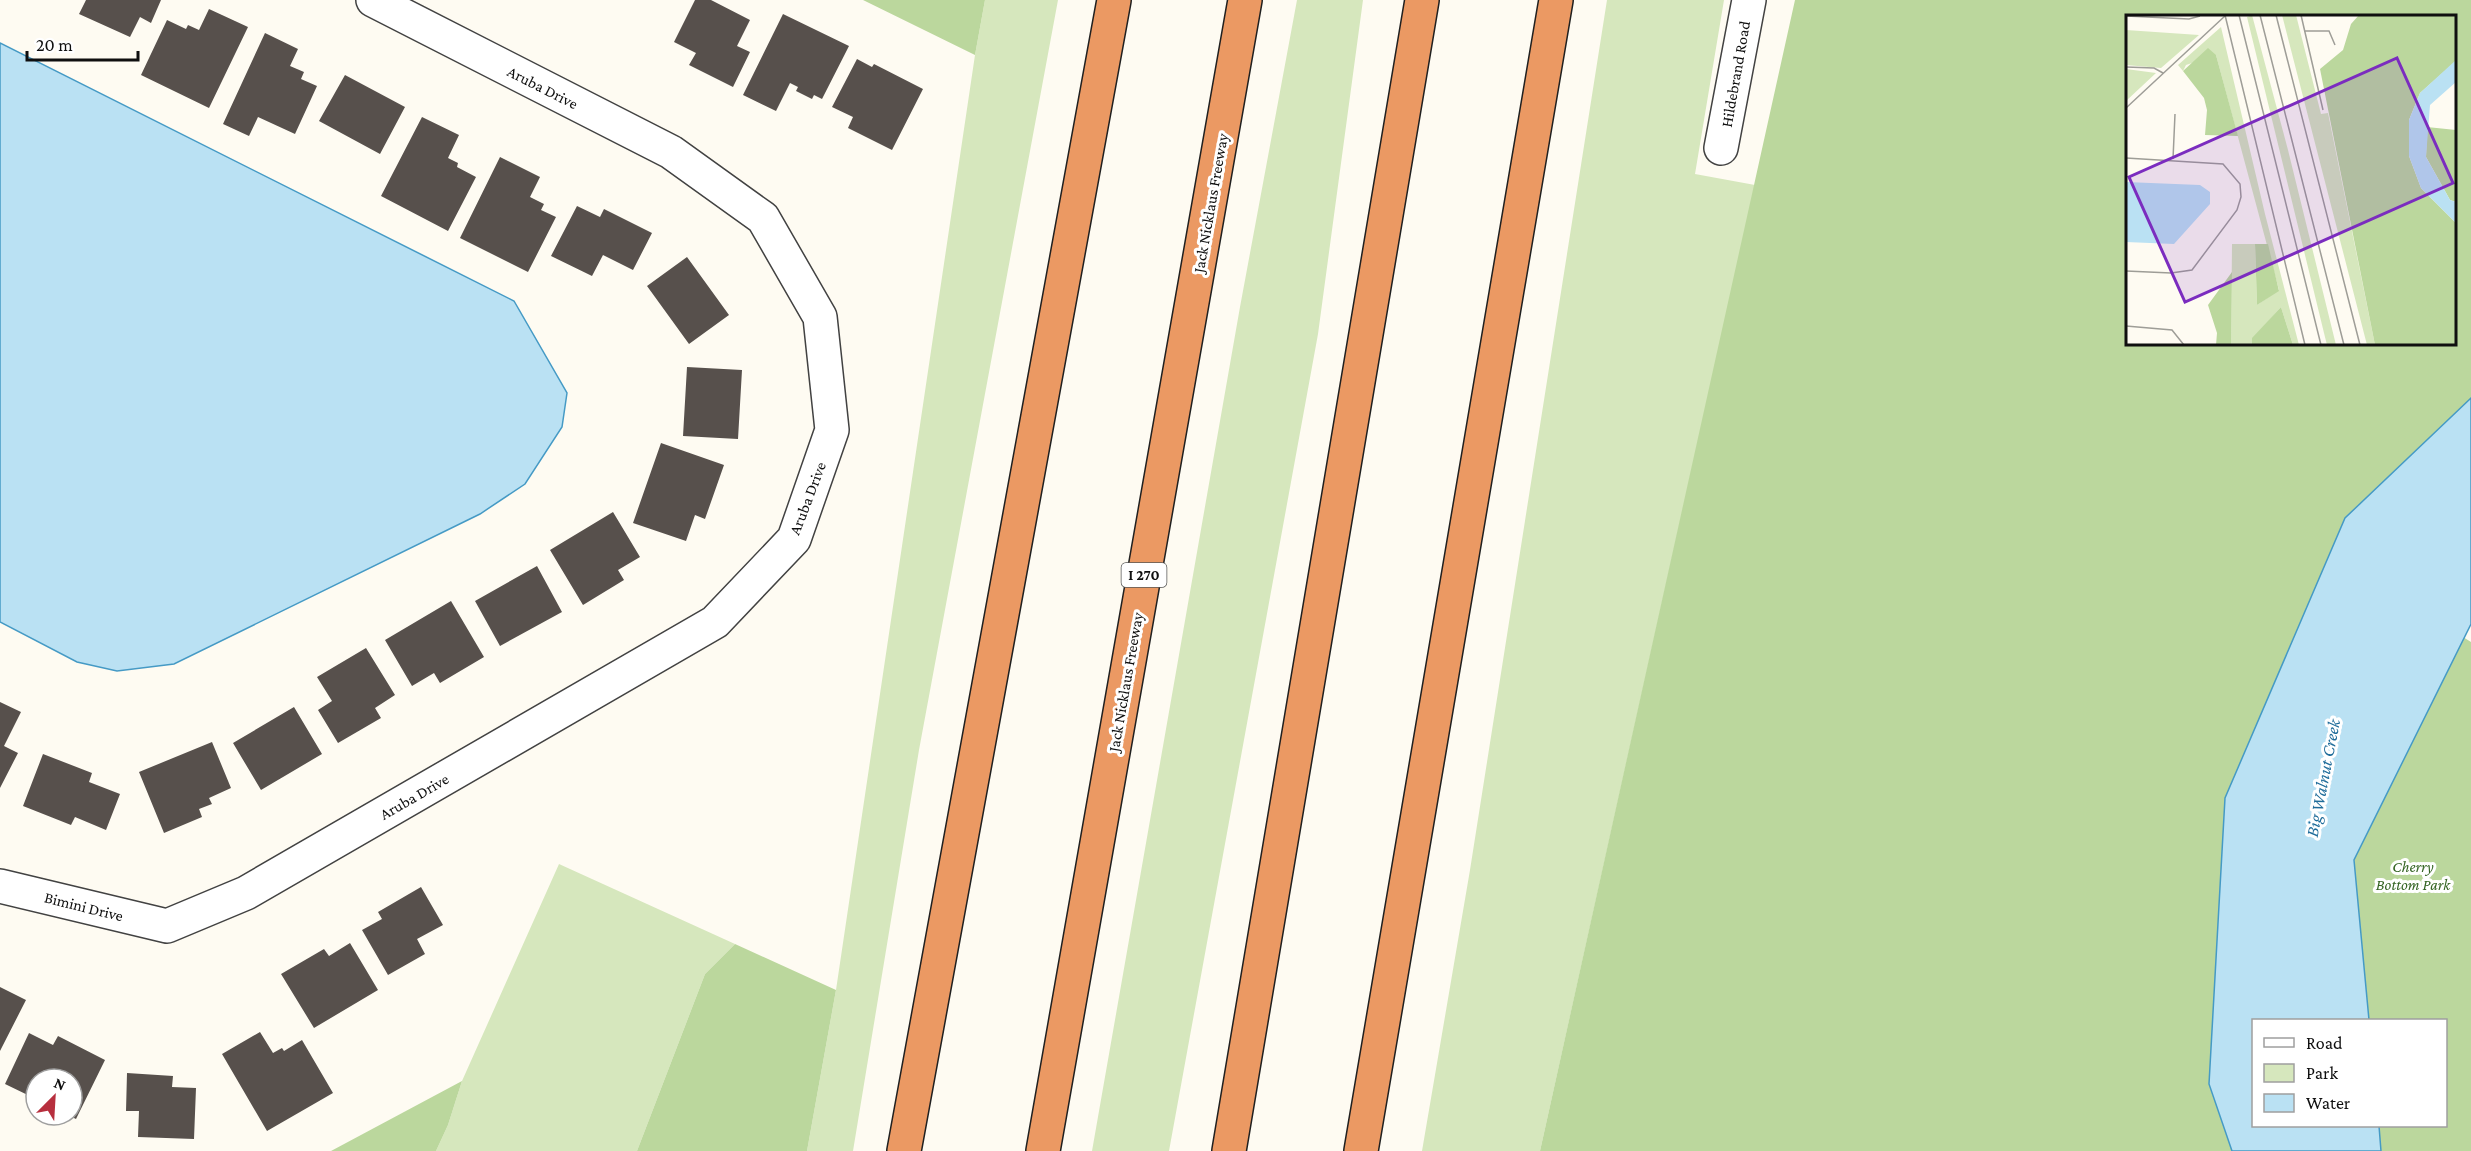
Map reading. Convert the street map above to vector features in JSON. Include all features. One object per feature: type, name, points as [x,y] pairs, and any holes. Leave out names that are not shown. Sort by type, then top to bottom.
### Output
[{"type":"highway","points":[[904,1151],[1114,0]]},
{"type":"highway","name":"Jack Nicklaus Freeway","points":[[1043,1151],[1245,0]]},
{"type":"highway","points":[[1229,1151],[1422,0]]},
{"type":"highway","points":[[1361,1151],[1556,0]]},
{"type":"street","name":"Hildebrand Road","points":[[1721,148],[1749,0]]},
{"type":"street","name":"Aruba Drive","points":[[167,926],[246,893],[715,622],[794,538],[832,430],[820,317],[763,218],[671,152],[393,5]]},
{"type":"street","name":"Bimini Drive","points":[[0,886],[167,926]]},
{"type":"green space","points":[[863,0],[985,0],[975,55]]},
{"type":"green space","points":[[985,0],[1058,0],[919,750],[853,1151],[807,1151],[836,990]]},
{"type":"green space","points":[[1297,0],[1363,0],[1318,334],[1169,1151],[1092,1151],[1240,307]]},
{"type":"green space","points":[[1607,0],[1724,0],[1695,174],[1755,185],[1540,1151],[1422,1151],[1470,870]]},
{"type":"green space","points":[[1795,0],[2471,0],[2471,398],[2345,518],[2209,1084],[2232,1151],[1540,1151]]},
{"type":"green space","name":"Cherry Bottom Park","points":[[2463,637],[2471,642],[2471,1151],[2381,1151],[2379,1127],[2447,1127],[2447,1019],[2369,1019],[2354,860]]},
{"type":"green space","points":[[559,864],[735,944],[705,974],[637,1151],[436,1151],[448,1125],[462,1081]]},
{"type":"green space","points":[[735,944],[836,990],[807,1151],[637,1151],[705,974]]},
{"type":"green space","points":[[462,1081],[448,1125],[436,1151],[331,1151]]},
{"type":"water","points":[[0,43],[514,301],[567,393],[562,427],[525,484],[480,514],[174,664],[117,671],[77,662],[0,622]]},
{"type":"water","name":"Big Walnut Creek","points":[[2471,398],[2471,624],[2354,860],[2369,1019],[2252,1019],[2252,1127],[2379,1127],[2381,1151],[2232,1151],[2209,1084],[2225,798],[2345,518]]},
{"type":"building","points":[[86,0],[161,0],[151,23],[140,17],[130,37],[79,14]]},
{"type":"building","points":[[695,0],[711,0],[750,20],[737,46],[750,52],[733,87],[689,65],[696,53],[674,42]]},
{"type":"building","points":[[209,9],[248,27],[209,108],[141,75],[167,20],[186,29],[188,25],[199,30]]},
{"type":"building","points":[[783,14],[849,46],[822,99],[814,95],[812,99],[796,91],[798,87],[790,83],[776,111],[743,95]]},
{"type":"building","points":[[265,33],[298,49],[290,66],[304,72],[301,79],[317,86],[295,134],[258,117],[249,136],[223,124]]},
{"type":"building","points":[[857,59],[872,67],[874,64],[923,89],[892,150],[848,128],[853,117],[832,107]]},
{"type":"building","points":[[345,75],[405,107],[380,154],[319,121]]},
{"type":"building","points":[[422,117],[459,135],[448,158],[458,163],[457,167],[476,177],[448,231],[381,196]]},
{"type":"building","points":[[500,157],[540,177],[530,197],[544,204],[541,210],[556,217],[528,272],[460,238]]},
{"type":"building","points":[[577,206],[600,217],[604,209],[652,233],[633,270],[603,255],[592,276],[551,256]]},
{"type":"building","points":[[687,257],[729,315],[689,344],[647,286]]},
{"type":"building","points":[[687,367],[742,370],[738,439],[683,436]]},
{"type":"building","points":[[661,443],[724,465],[705,519],[695,515],[686,541],[633,523]]},
{"type":"building","points":[[613,512],[640,557],[618,570],[624,580],[583,605],[550,550]]},
{"type":"building","points":[[537,566],[562,612],[500,646],[475,601]]},
{"type":"building","points":[[451,601],[484,657],[440,683],[434,673],[412,686],[385,640]]},
{"type":"building","points":[[366,648],[395,695],[375,708],[381,718],[338,743],[318,710],[332,701],[317,677]]},
{"type":"building","points":[[0,702],[21,712],[4,746],[18,753],[0,788]]},
{"type":"building","points":[[294,707],[322,754],[261,790],[233,743]]},
{"type":"building","points":[[212,742],[231,788],[209,798],[212,804],[199,809],[202,817],[164,833],[139,772]]},
{"type":"building","points":[[43,754],[92,773],[89,782],[120,794],[106,830],[75,817],[71,825],[23,806]]},
{"type":"building","points":[[421,887],[443,925],[417,939],[425,954],[388,975],[362,930],[382,919],[378,912]]},
{"type":"building","points":[[350,943],[378,990],[314,1028],[281,974],[324,949],[329,956]]},
{"type":"building","points":[[0,987],[26,1000],[0,1051]]},
{"type":"building","points":[[260,1032],[273,1053],[282,1048],[284,1051],[302,1040],[333,1093],[267,1131],[222,1054]]},
{"type":"building","points":[[29,1033],[53,1045],[58,1036],[105,1060],[84,1103],[84,1067],[24,1067],[24,1093],[5,1084]]},
{"type":"building","points":[[127,1073],[173,1076],[172,1087],[196,1088],[194,1139],[138,1137],[139,1111],[126,1111]]}]
